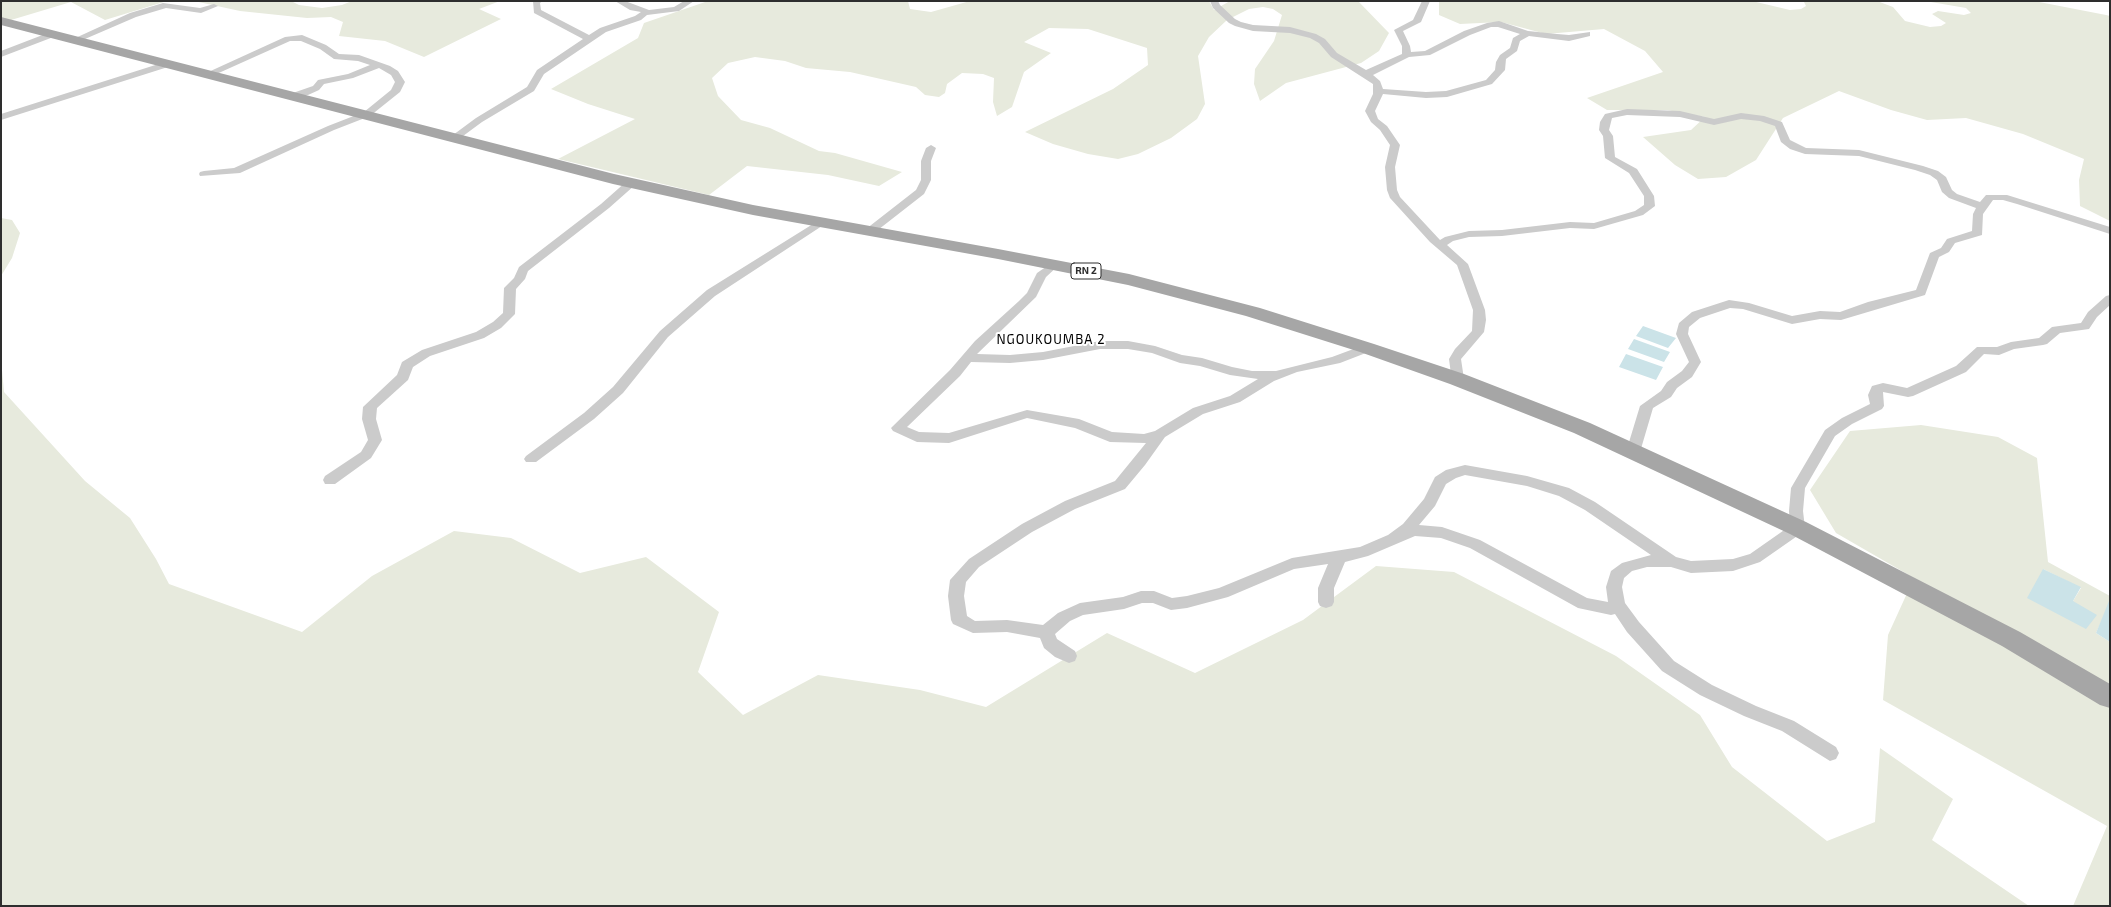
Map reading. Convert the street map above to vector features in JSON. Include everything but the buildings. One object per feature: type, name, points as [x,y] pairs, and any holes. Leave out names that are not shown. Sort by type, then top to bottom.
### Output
[{"type":"main road","name":"RN 2","points":[[1,21],[619,178],[870,232],[1129,280],[1238,308],[1367,348],[1457,379],[1582,428],[1798,528],[2011,639],[2110,697]]},
{"type":"street","points":[[538,1],[536,3],[537,11],[589,38]]},
{"type":"street","points":[[619,1],[633,8],[645,10],[646,13]]},
{"type":"street","points":[[456,137],[479,120],[505,106],[531,88],[540,72],[589,38],[603,30],[638,18],[646,13],[676,9],[690,1]]},
{"type":"street","points":[[1214,1],[1216,6],[1232,21],[1245,26],[1286,29],[1313,36],[1322,41],[1334,55],[1377,83],[1379,91],[1370,111],[1374,120],[1384,128],[1395,145],[1390,167],[1392,190],[1395,198],[1440,245],[1462,264],[1479,310],[1480,320],[1478,332],[1459,352],[1456,359],[1457,379]]},
{"type":"street","points":[[1407,55],[1406,46],[1398,30],[1417,22],[1426,1]]},
{"type":"street","points":[[75,40],[133,15],[166,5],[201,11],[214,6]]},
{"type":"street","points":[[1363,73],[1371,73],[1407,55],[1427,53],[1467,33],[1490,25],[1499,24],[1527,33],[1569,38],[1587,34]]},
{"type":"street","points":[[1379,91],[1426,95],[1447,94],[1489,82],[1500,70],[1500,62],[1503,57],[1514,50],[1516,40],[1527,33]]},
{"type":"street","points":[[1,54],[53,34]]},
{"type":"street","points":[[204,174],[236,171],[331,128],[367,114],[395,92],[400,82],[395,74],[379,65],[359,58],[337,57],[323,47],[302,38],[288,39],[209,74]]},
{"type":"street","points":[[1,117],[168,64]]},
{"type":"street","points":[[293,96],[316,88],[321,82],[350,76],[379,65]]},
{"type":"street","points":[[1440,245],[1449,239],[1469,234],[1502,233],[1570,225],[1594,226],[1639,213],[1650,206],[1649,196],[1633,171],[1610,158],[1608,136],[1604,130],[1608,116],[1627,112],[1680,114],[1714,122],[1741,116],[1761,118],[1779,124],[1786,142],[1794,147],[1805,151],[1859,153],[1919,168],[1934,173],[1942,179],[1947,192],[1953,196],[1982,206]]},
{"type":"street","points":[[870,232],[920,192],[926,180],[926,161],[931,148]]},
{"type":"street","points":[[330,480],[366,455],[376,440],[369,419],[370,407],[403,377],[407,365],[426,353],[480,335],[497,325],[509,314],[510,288],[519,279],[523,269],[605,206],[619,178]]},
{"type":"street","points":[[1633,452],[1647,406],[1666,394],[1672,386],[1687,374],[1696,362],[1682,334],[1683,326],[1696,315],[1729,304],[1745,306],[1771,315],[1792,320],[1820,315],[1841,316],[1872,305],[1893,301],[1921,292],[1934,255],[1944,250],[1951,241],[1978,233],[1978,214],[1982,206],[1990,197],[2003,197],[2062,214],[2110,232]]},
{"type":"street","points":[[530,459],[589,416],[618,390],[664,334],[711,293],[821,222]]},
{"type":"street","points":[[1053,265],[1041,275],[1032,294],[1023,304],[979,344],[969,358],[898,428],[917,437],[950,438],[1027,414],[1050,417],[1079,424],[1110,437],[1144,439],[1160,434],[1198,411],[1235,399],[1269,378],[1294,369],[1335,360],[1367,348]]},
{"type":"street","points":[[1830,753],[1788,726],[1750,711],[1706,690],[1668,666],[1633,627],[1617,604],[1614,587],[1617,575],[1627,567],[1647,561],[1671,561],[1691,566],[1733,566],[1755,558],[1778,544],[1798,528],[1796,511],[1798,488],[1805,475],[1830,432],[1847,421],[1877,406],[1875,395],[1877,389],[1883,387],[1908,393],[1961,369],[1981,350],[1999,351],[2011,346],[2043,341],[2056,330],[2085,326],[2092,315],[2110,299]]},
{"type":"street","points":[[969,358],[1010,359],[1036,357],[1100,345],[1128,345],[1156,350],[1180,359],[1202,362],[1230,371],[1252,374],[1279,374]]},
{"type":"street","points":[[1160,434],[1140,462],[1120,485],[1070,505],[1027,528],[988,552],[974,563],[958,580],[956,596],[959,620],[973,627],[1007,626],[1046,632],[1064,617],[1080,609],[1124,603],[1141,597],[1154,597],[1171,604],[1187,602],[1222,593],[1292,564],[1363,552],[1414,530],[1442,533],[1475,544],[1584,604],[1611,609],[1617,604]]},
{"type":"street","points":[[1393,539],[1408,528],[1420,516],[1430,502],[1440,481],[1451,474],[1464,470],[1527,481],[1564,492],[1590,506],[1671,561]]},
{"type":"street","points":[[1326,602],[1326,588],[1340,557]]},
{"type":"street","points":[[1046,632],[1050,643],[1060,652],[1069,656]]},
{"type":"shaded area","points":[[1,1],[167,1],[105,20],[71,2],[1,23]]},
{"type":"shaded area","points":[[194,1],[291,1],[299,5],[322,8],[342,5],[352,1],[500,1],[479,9],[501,19],[424,57],[385,41],[339,36],[343,22],[331,17],[307,18],[240,11]]},
{"type":"shaded area","points":[[708,1],[908,1],[910,9],[931,12],[970,1],[1209,1],[1214,10],[1230,1],[1358,1],[1389,33],[1379,51],[1361,63],[1286,83],[1260,101],[1254,84],[1255,69],[1274,41],[1282,15],[1273,9],[1263,7],[1249,9],[1227,20],[1209,37],[1198,56],[1205,104],[1197,119],[1171,138],[1138,154],[1118,159],[1088,154],[1053,144],[1025,132],[1113,89],[1148,65],[1147,48],[1088,29],[1049,28],[1024,42],[1051,53],[1024,72],[1012,107],[997,116],[993,102],[994,78],[983,74],[962,73],[947,84],[945,93],[939,97],[925,95],[916,87],[850,72],[806,68],[785,61],[755,57],[728,63],[712,78],[718,96],[741,120],[770,128],[819,151],[835,153],[902,172],[879,186],[828,175],[747,166],[709,195],[558,159],[635,119],[588,104],[551,89],[638,38],[644,23]]},
{"type":"shaded area","points":[[1439,1],[1752,1],[1790,10],[1801,9],[1806,6],[1804,2],[1799,1],[1877,1],[1893,7],[1905,21],[1930,27],[1941,26],[1946,23],[1932,14],[1938,11],[1964,15],[1971,13],[1966,8],[1925,1],[2034,1],[2110,16],[2110,221],[2080,206],[2079,180],[2084,159],[2023,134],[1966,118],[1927,120],[1891,110],[1839,91],[1783,118],[1756,160],[1726,177],[1698,179],[1675,165],[1643,137],[1691,130],[1705,117],[1667,110],[1607,110],[1587,98],[1663,72],[1645,51],[1604,29],[1546,34],[1501,22],[1460,24],[1439,15]]},
{"type":"shaded area","points":[[1,218],[12,220],[20,233],[12,258],[1,276]]},
{"type":"shaded area","points":[[1,359],[4,392],[85,481],[130,518],[156,559],[169,584],[302,632],[372,576],[454,531],[511,538],[580,573],[646,557],[719,612],[698,672],[743,715],[818,675],[920,690],[986,707],[1107,633],[1195,673],[1303,620],[1376,566],[1454,572],[1616,656],[1700,715],[1732,767],[1827,841],[1875,822],[1880,748],[1953,799],[1932,840],[2029,906],[1,906]]},
{"type":"shaded area","points":[[1921,425],[1998,437],[2037,458],[2048,562],[2110,596],[2110,602],[2096,633],[2110,642],[2110,906],[2073,906],[2107,826],[1883,700],[1888,635],[1914,578],[1836,533],[1810,490],[1850,431]],"holes":[[[2043,569],[2081,588],[2073,601]]]},
{"type":"water","points":[[1643,326],[1676,338],[1668,348],[1636,336]]},
{"type":"water","points":[[1634,339],[1670,352],[1664,362],[1628,349]]},
{"type":"water","points":[[1626,354],[1663,367],[1656,380],[1619,367]]},
{"type":"water","points":[[2043,569],[2081,587],[2073,601],[2097,615],[2086,629],[2027,598]]},
{"type":"water","points":[[2109,601],[2110,602],[2110,642],[2096,633]]},
{"type":"district","name":"NGOUKOUMBA 2","points":[[1051,340]]}]
